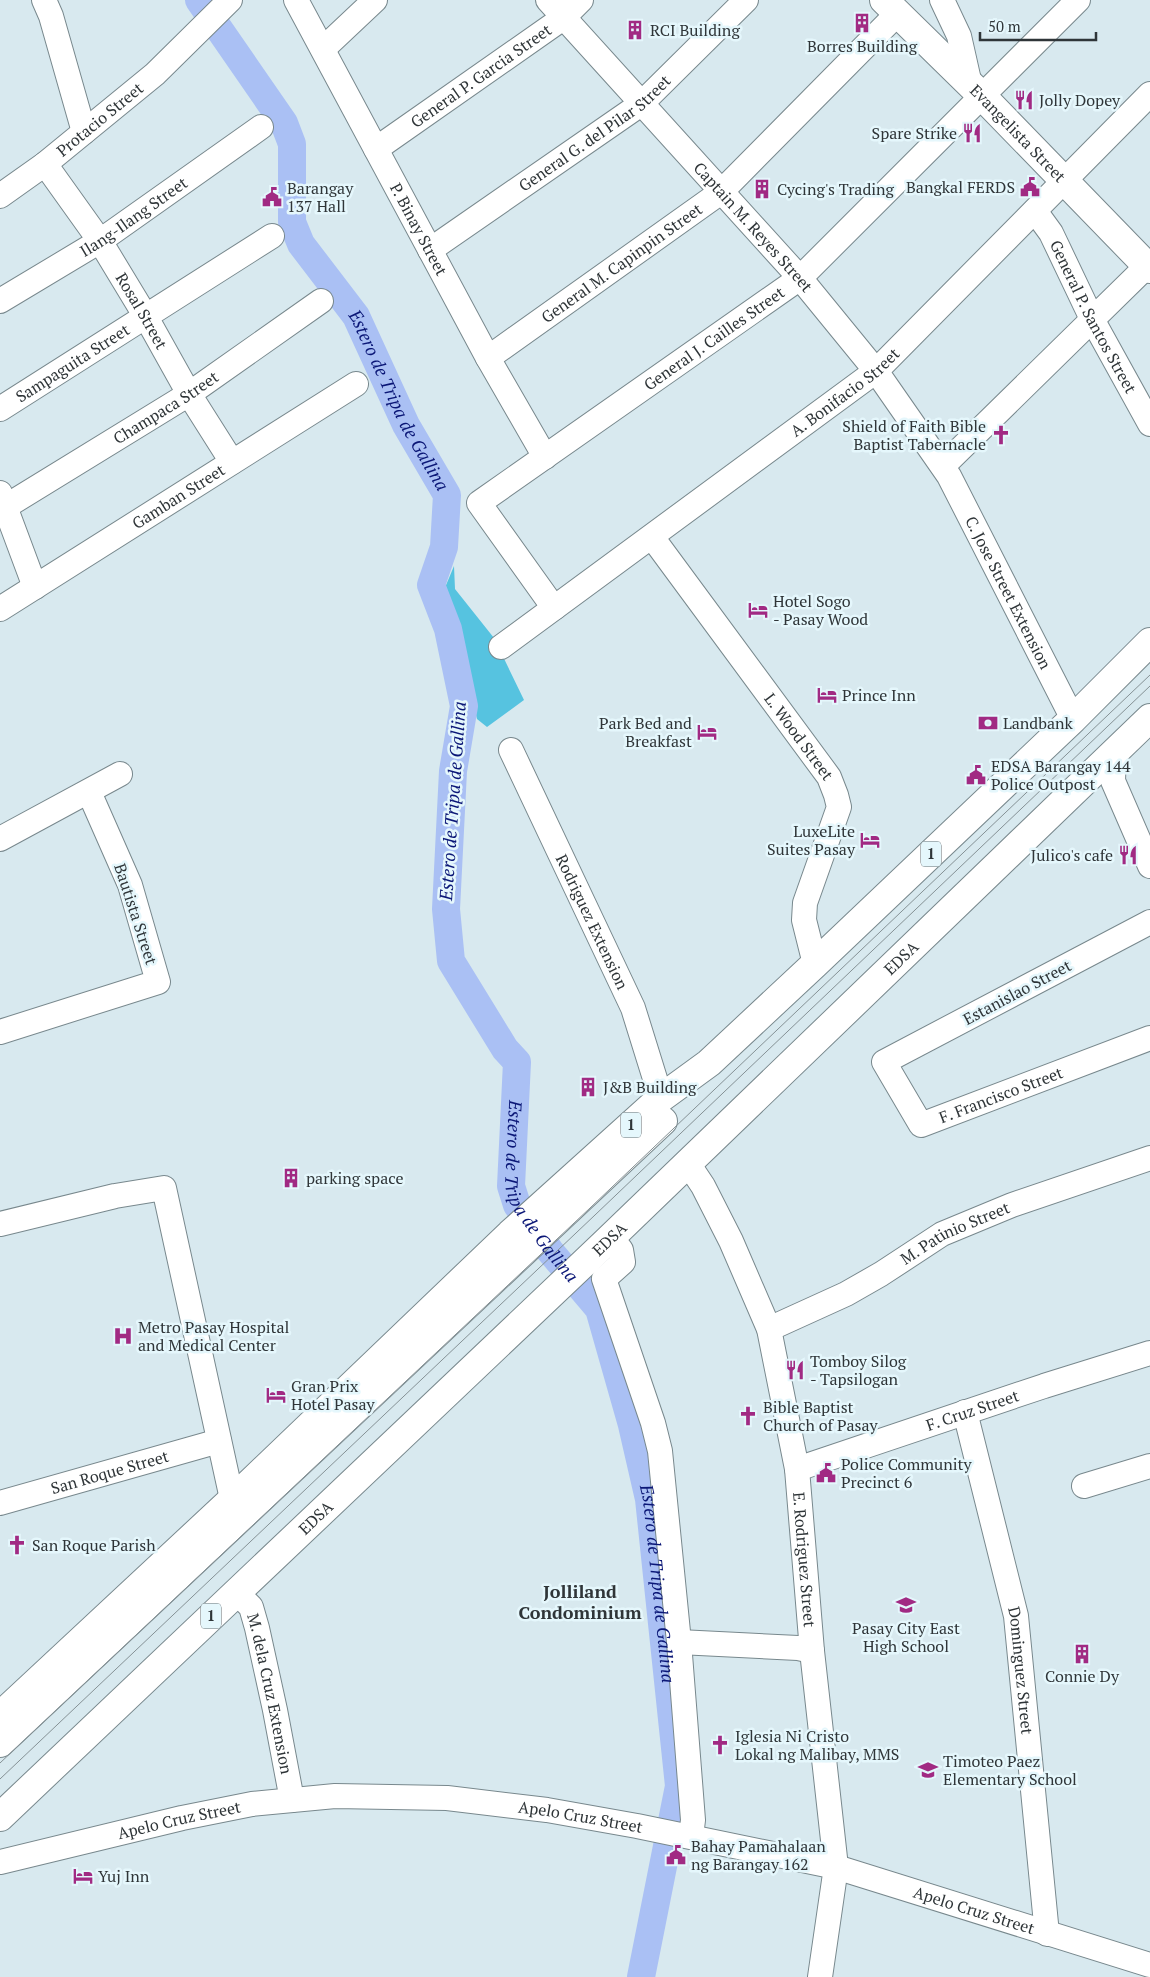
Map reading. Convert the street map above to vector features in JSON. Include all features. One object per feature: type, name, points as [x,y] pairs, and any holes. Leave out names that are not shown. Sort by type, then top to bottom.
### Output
[{"type":"main road","name":"Evangelista Street","points":[[891,7],[1149,266]]},
{"type":"main road","name":"1","points":[[0,1716],[232,1499],[510,1234],[564,1200],[661,1098],[709,1063],[1073,719],[1150,642]]},
{"type":"main road","name":"EDSA","points":[[0,1818],[607,1240],[1150,718]]},
{"type":"main road","points":[[0,1743],[564,1200],[670,1114],[709,1063]]},
{"type":"street","points":[[44,0],[51,16],[84,132]]},
{"type":"street","name":"P. Binay Street","points":[[296,0],[488,358],[545,457]]},
{"type":"street","points":[[323,48],[375,0]]},
{"type":"street","name":"Captain M. Reyes Street","points":[[548,0],[800,278],[876,371],[943,466]]},
{"type":"street","name":"General P. Garcia Street","points":[[376,149],[563,18],[581,0]]},
{"type":"street","name":"General G. del Pilar Street","points":[[430,250],[641,104],[746,0]]},
{"type":"street","points":[[942,0],[959,36],[976,91]]},
{"type":"street","name":"General J. Cailles Street","points":[[554,608],[479,504],[800,278],[976,91],[1078,0]]},
{"type":"street","name":"Protacio Street","points":[[0,196],[45,164],[155,74],[224,6]]},
{"type":"street","name":"General M. Capinpin Street","points":[[488,358],[721,192],[891,7]]},
{"type":"street","name":"A. Bonifacio Street","points":[[501,647],[876,371],[1150,94]]},
{"type":"street","name":"Ilang-Ilang Street","points":[[0,301],[100,241],[262,127]]},
{"type":"street","name":"Rosal Street","points":[[45,164],[100,241],[146,317],[189,394],[232,462]]},
{"type":"street","name":"General P. Santos Street","points":[[1035,211],[1051,233],[1092,318],[1150,424]]},
{"type":"street","name":"Sampaguita Street","points":[[0,409],[272,236]]},
{"type":"street","points":[[943,466],[1092,318],[1149,266]]},
{"type":"street","name":"Champaca Street","points":[[3,500],[189,394],[321,301]]},
{"type":"street","name":"Gamban Street","points":[[0,609],[356,384]]},
{"type":"street","name":"C. Jose Street Extension","points":[[943,466],[1073,719]]},
{"type":"street","points":[[3,500],[35,587]]},
{"type":"street","name":"L. Wood Street","points":[[652,537],[829,778],[836,795],[838,807],[805,903],[804,920],[815,964]]},
{"type":"street","name":"Rodriguez Extension","points":[[511,750],[633,1008],[661,1098]]},
{"type":"street","points":[[1114,754],[1113,781],[1150,866]]},
{"type":"street","points":[[0,839],[120,774]]},
{"type":"street","name":"Bautista Street","points":[[0,1032],[158,982],[130,885],[89,792]]},
{"type":"street","name":"Estanislao Street","points":[[884,1062],[1150,922]]},
{"type":"street","name":"F. Francisco Street","points":[[884,1062],[921,1125],[1150,1038]]},
{"type":"street","name":"M. Patinio Street","points":[[769,1329],[846,1294],[881,1274],[942,1234],[1012,1205],[1150,1158]]},
{"type":"street","name":"E. Rodriguez Street","points":[[687,1162],[703,1186],[731,1241],[769,1329],[797,1469],[812,1651],[836,1867],[820,1977]]},
{"type":"street","points":[[0,1224],[115,1196],[164,1188],[232,1499]]},
{"type":"street","points":[[607,1240],[621,1250],[623,1262],[604,1279],[654,1423],[660,1451],[679,1642],[692,1820],[685,1835]]},
{"type":"street","name":"F. Cruz Street","points":[[797,1469],[965,1412],[1150,1353]]},
{"type":"street","name":"Dominguez Street","points":[[965,1412],[1016,1616],[1047,1934]]},
{"type":"street","name":"San Roque Street","points":[[0,1503],[219,1441]]},
{"type":"street","points":[[1084,1486],[1150,1466]]},
{"type":"street","name":"M. dela Cruz Extension","points":[[236,1592],[251,1607],[257,1628],[292,1800]]},
{"type":"street","points":[[679,1642],[812,1651]]},
{"type":"street","name":"Apelo Cruz Street","points":[[0,1862],[182,1818],[252,1804],[335,1796],[447,1798],[546,1810],[642,1827],[836,1867],[1150,1965]]},
{"type":"shaded area","points":[[454,566],[455,589],[494,638],[524,700],[487,727],[477,719],[444,590]]},
{"type":"waterway","name":"Estero de Tripa de Gallina","points":[[199,0],[284,123],[292,144],[292,222],[301,244],[356,316],[406,425],[447,495],[444,547],[431,585],[448,629],[464,706],[453,771],[446,909],[451,961],[505,1049],[517,1062],[511,1186],[517,1205],[550,1251],[599,1309],[632,1425],[649,1499],[679,1786],[641,1977]]},
{"type":"tram line","points":[[0,1763],[590,1208],[1150,675]]},
{"type":"tram line","points":[[0,1779],[1150,686]]},
{"type":"place","name":"Borres Building","points":[[862,23]]},
{"type":"place","name":"RCI Building","points":[[635,30]]},
{"type":"place","name":"Jolly Dopey","points":[[1024,100]]},
{"type":"place","name":"Spare Strike","points":[[972,133]]},
{"type":"place","name":"Bangkal FERDS","points":[[1030,187]]},
{"type":"place","name":"Cycing's Trading","points":[[762,189]]},
{"type":"place","name":"Barangay 137 Hall","points":[[272,197]]},
{"type":"place","name":"Shield of Faith Bible Baptist Tabernacle","points":[[1001,435]]},
{"type":"place","name":"Hotel Sogo - Pasay Wood","points":[[758,610]]},
{"type":"place","name":"Prince Inn","points":[[827,695]]},
{"type":"place","name":"Landbank","points":[[988,723]]},
{"type":"place","name":"Park Bed and Breakfast","points":[[707,732]]},
{"type":"place","name":"EDSA Barangay 144 Police Outpost","points":[[976,775]]},
{"type":"place","name":"LuxeLite Suites Pasay","points":[[870,840]]},
{"type":"place","name":"Julico's cafe","points":[[1128,855]]},
{"type":"place","name":"J&B Building","points":[[588,1087]]},
{"type":"place","name":"parking space","points":[[291,1178]]},
{"type":"place","name":"Metro Pasay Hospital and Medical Center","points":[[123,1336]]},
{"type":"place","name":"Tomboy Silog - Tapsilogan","points":[[795,1370]]},
{"type":"place","name":"Gran Prix Hotel Pasay","points":[[276,1395]]},
{"type":"place","name":"Bible Baptist Church of Pasay","points":[[748,1416]]},
{"type":"place","name":"Police Community Precinct 6","points":[[826,1473]]},
{"type":"place","name":"San Roque Parish","points":[[17,1545]]},
{"type":"place","name":"Pasay City East High School","points":[[906,1605]]},
{"type":"place","name":"Connie Dy","points":[[1082,1654]]},
{"type":"place","name":"Iglesia Ni Cristo Lokal ng Malibay, MMS","points":[[720,1745]]},
{"type":"place","name":"Timoteo Paez Elementary School","points":[[928,1770]]},
{"type":"place","name":"Bahay Pamahalaan ng Barangay 162","points":[[676,1855]]},
{"type":"place","name":"Yuj Inn","points":[[83,1876]]},
{"type":"district","name":"Jolliland Condominium","points":[[580,1602]]}]
